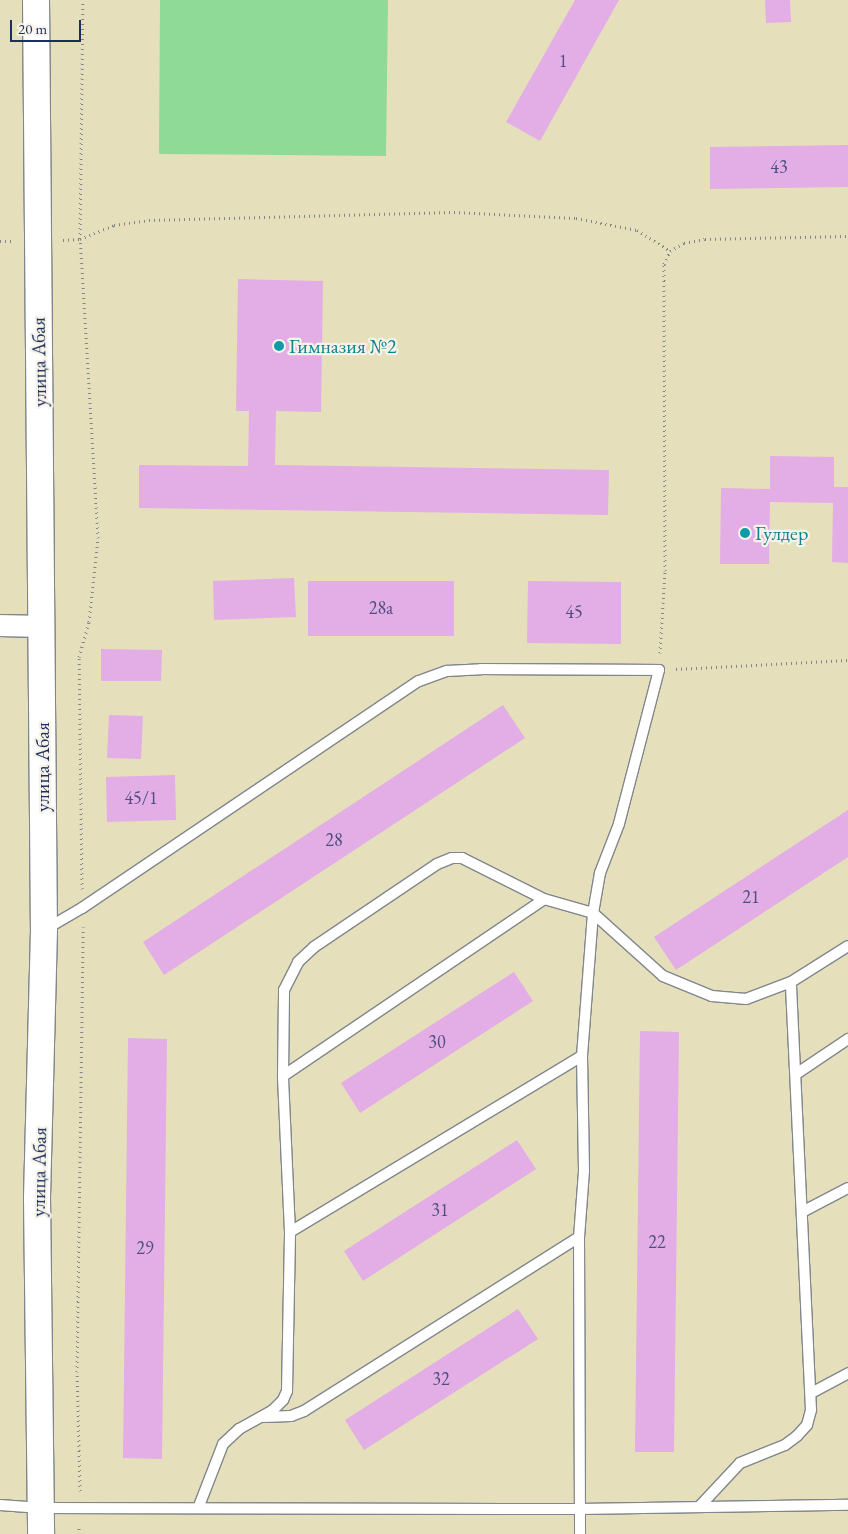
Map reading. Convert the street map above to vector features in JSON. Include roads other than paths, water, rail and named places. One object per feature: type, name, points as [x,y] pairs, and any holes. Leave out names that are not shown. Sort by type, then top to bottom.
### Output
[{"type":"street","name":"улица Абая","points":[[36,0],[44,930],[37,1198],[41,1534]]},
{"type":"street","points":[[0,625],[42,626]]},
{"type":"lane","points":[[44,930],[82,908],[419,681],[447,671],[481,669],[659,670],[620,824],[600,873],[593,913],[582,1056],[584,1171],[578,1237],[580,1534]]},
{"type":"lane","points":[[199,1506],[223,1444],[239,1429],[263,1417],[283,1400],[287,1391],[290,1232],[283,1076],[284,990],[298,962],[314,947],[452,858],[462,858],[544,899],[593,913],[663,976],[688,988],[721,998],[746,999],[791,982],[848,946]]},
{"type":"lane","points":[[283,1076],[544,899]]},
{"type":"lane","points":[[699,1507],[740,1463],[785,1445],[797,1436],[807,1424],[813,1392],[791,982]]},
{"type":"lane","points":[[796,1074],[848,1039]]},
{"type":"lane","points":[[290,1232],[582,1056]]},
{"type":"lane","points":[[802,1212],[848,1188]]},
{"type":"lane","points":[[263,1417],[291,1416],[304,1411],[578,1237]]},
{"type":"lane","points":[[813,1392],[848,1373]]},
{"type":"lane","points":[[0,1505],[41,1508],[199,1506],[579,1509],[848,1505]]},
{"type":"place","name":"Гимназия №2","points":[[279,346]]},
{"type":"place","name":"Гулдер","points":[[745,533]]}]
